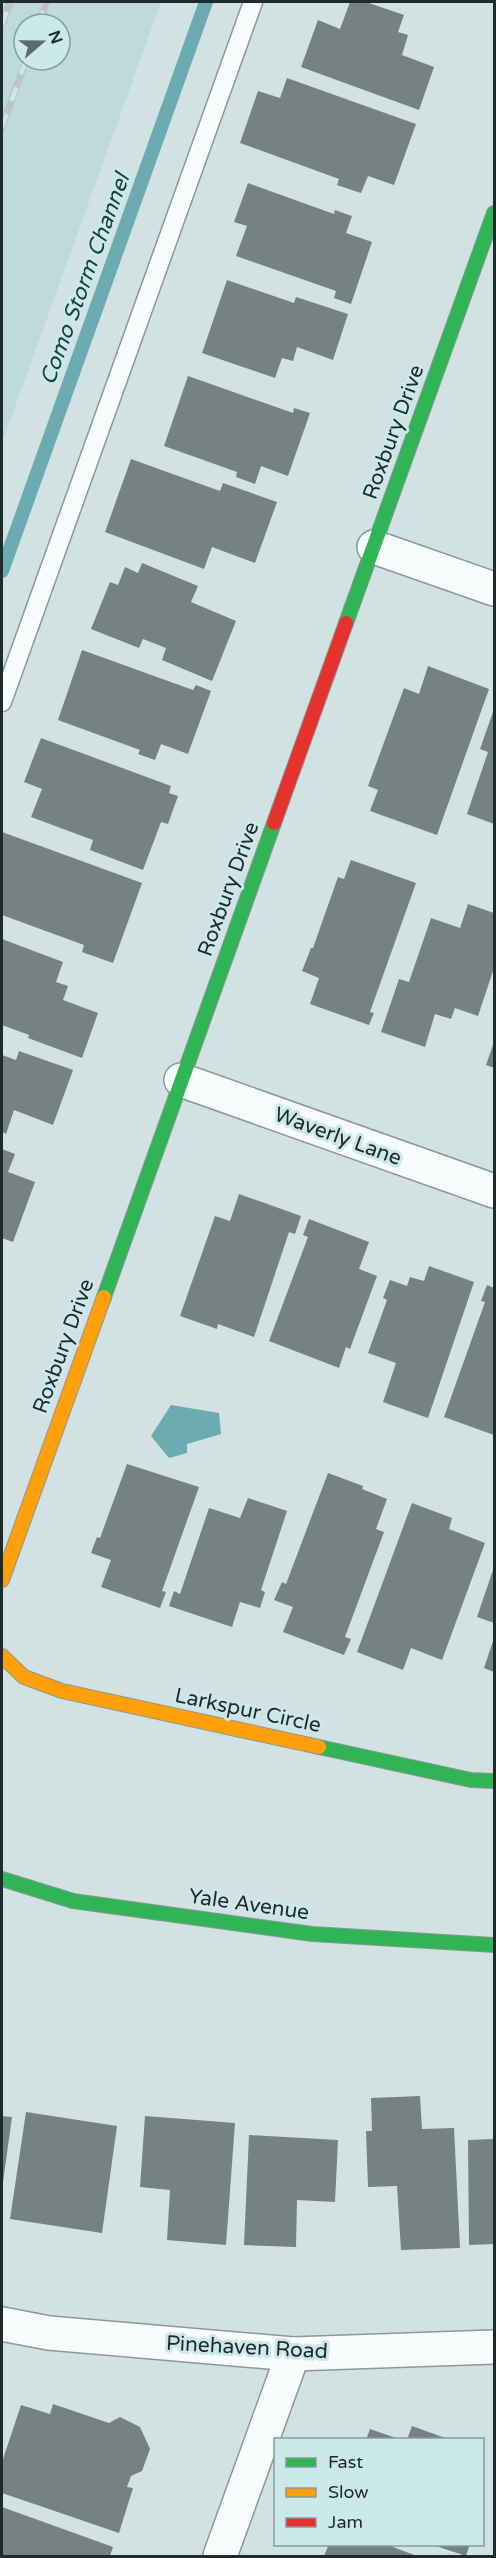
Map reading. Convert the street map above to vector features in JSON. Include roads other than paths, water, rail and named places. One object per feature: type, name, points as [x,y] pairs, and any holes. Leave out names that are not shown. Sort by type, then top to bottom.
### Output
[{"type":"street","name":"Roxbury Drive","points":[[2,1580],[495,213]]},
{"type":"street","points":[[374,547],[495,589]]},
{"type":"street","name":"Waverly Lane","points":[[182,1080],[495,1191]]},
{"type":"street","name":"Larkspur Circle","points":[[2,1656],[24,1677],[62,1691],[471,1780],[495,1781]]},
{"type":"street","name":"Yale Avenue","points":[[2,1879],[74,1901],[300,1933],[495,1945]]},
{"type":"street","name":"Pinehaven Road","points":[[2,2324],[49,2333],[292,2354],[495,2347]]},
{"type":"street","points":[[220,2556],[292,2354]]},
{"type":"lane","points":[[2,702],[253,2]]},
{"type":"water","points":[[171,1405],[219,1413],[221,1434],[187,1444],[187,1453],[169,1458],[151,1436]]},
{"type":"waterway","name":"Como Storm Channel","points":[[2,571],[206,2]]},
{"type":"railway","points":[[2,25],[10,2]]},
{"type":"railway","points":[[43,12],[47,2]]},
{"type":"railway","points":[[2,127],[22,72]]}]
